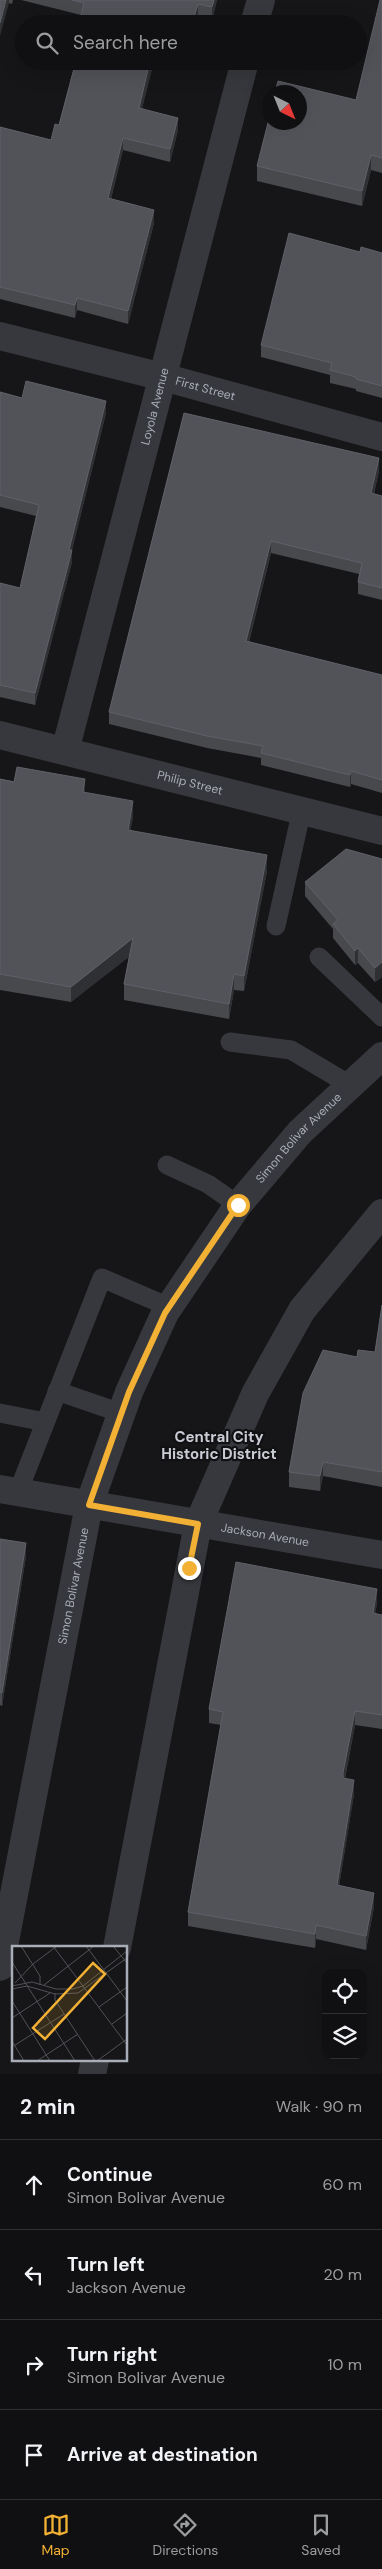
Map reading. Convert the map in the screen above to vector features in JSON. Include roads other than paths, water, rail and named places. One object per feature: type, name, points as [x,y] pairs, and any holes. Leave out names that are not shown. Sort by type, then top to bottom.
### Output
[{"type":"street","points":[[257,15],[261,0]]},
{"type":"street","name":"Loyola Avenue","points":[[65,751],[243,70]]},
{"type":"street","name":"First Street","points":[[0,336],[163,377],[382,437]]},
{"type":"street","name":"Philip Street","points":[[0,735],[302,809],[382,831]]},
{"type":"street","name":"Simon Bolivar Avenue","points":[[0,1966],[89,1505],[121,1413],[169,1307],[238,1205],[300,1132],[382,1056]]},
{"type":"street","points":[[116,1946],[198,1524],[255,1394],[302,1310],[382,1213]]},
{"type":"street","name":"Jackson Avenue","points":[[9,1491],[382,1555]]},
{"type":"lane","points":[[276,926],[302,809]]},
{"type":"lane","points":[[319,957],[382,1017]]},
{"type":"lane","points":[[230,1042],[291,1050],[350,1085]]},
{"type":"lane","points":[[167,1165],[208,1184],[238,1205]]},
{"type":"lane","points":[[9,1491],[45,1422],[102,1278],[169,1307]]},
{"type":"lane","points":[[57,1390],[121,1413]]},
{"type":"lane","points":[[0,1413],[45,1422]]},
{"type":"district","name":"Central City Historic District","points":[[219,1446]]}]
